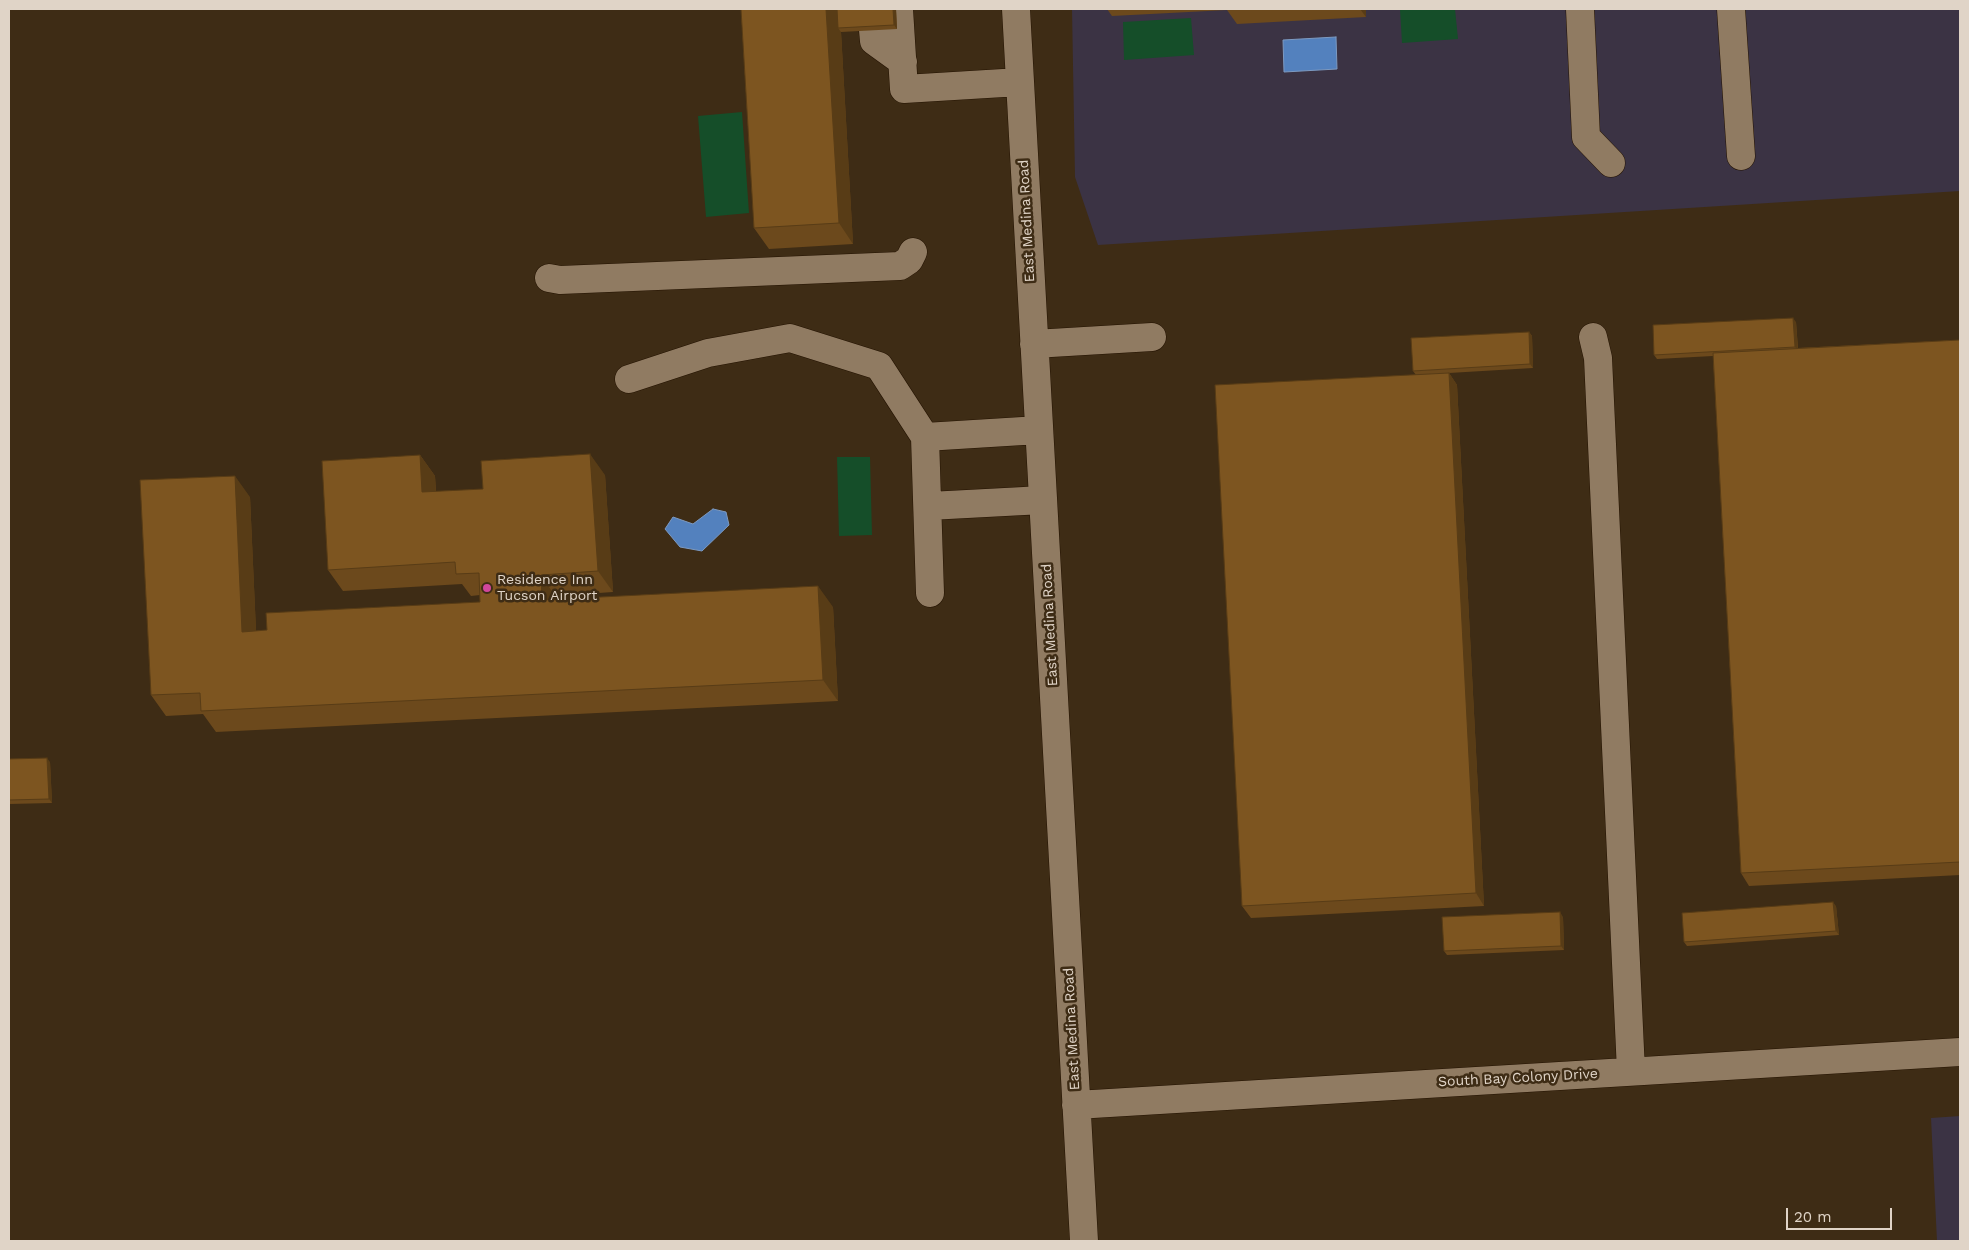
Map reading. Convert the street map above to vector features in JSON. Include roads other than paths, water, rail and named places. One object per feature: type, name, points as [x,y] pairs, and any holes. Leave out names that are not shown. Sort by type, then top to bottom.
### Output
[{"type":"street","points":[[899,9],[904,89],[1020,82]]},
{"type":"street","name":"East Medina Road","points":[[1016,9],[1084,1241]]},
{"type":"street","points":[[1580,9],[1586,137],[1611,163]]},
{"type":"street","points":[[1731,9],[1741,156]]},
{"type":"street","points":[[873,30],[874,41],[902,62]]},
{"type":"street","points":[[549,278],[560,280],[900,266],[909,260],[913,252]]},
{"type":"street","points":[[1593,337],[1598,358],[1631,1071]]},
{"type":"street","points":[[629,379],[708,353],[790,338],[879,366],[925,437],[929,506],[930,593]]},
{"type":"street","points":[[1034,344],[1152,338]]},
{"type":"street","points":[[925,437],[1039,430]]},
{"type":"street","points":[[929,506],[1043,500]]},
{"type":"street","name":"South Bay Colony Drive","points":[[1076,1105],[1960,1052]]},
{"type":"water","points":[[1336,37],[1337,69],[1284,72],[1283,40]]},
{"type":"water","points":[[713,509],[726,512],[729,525],[702,551],[680,547],[665,529],[673,517],[693,524]]},
{"type":"place","name":"Residence Inn Tucson Airport","points":[[487,588]]}]
